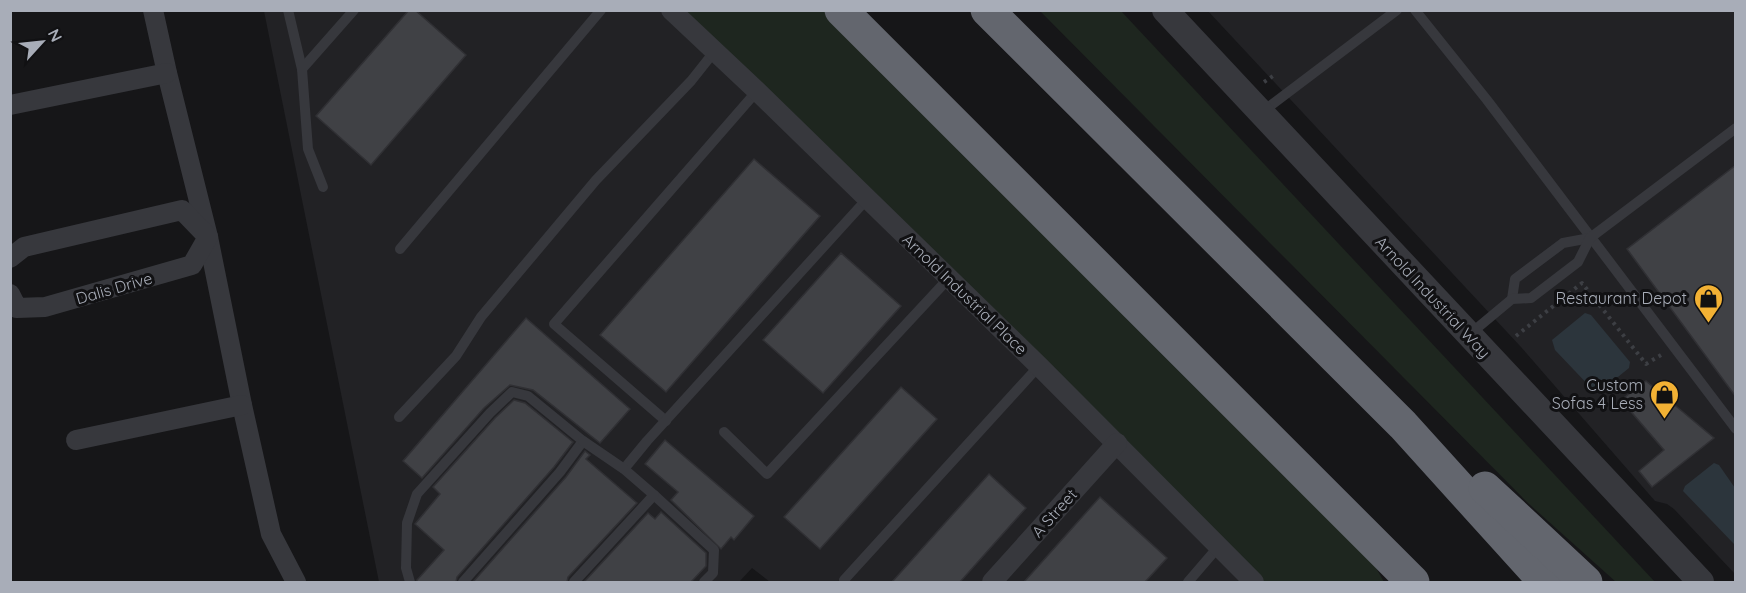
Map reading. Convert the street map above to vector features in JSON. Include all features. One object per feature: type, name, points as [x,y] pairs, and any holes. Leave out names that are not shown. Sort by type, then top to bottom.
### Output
[{"type":"highway","points":[[842,10],[1413,582]]},
{"type":"highway","points":[[987,10],[1403,425],[1545,582]]},
{"type":"highway","points":[[1403,425],[1473,476],[1586,582]]},
{"type":"highway","points":[[1347,516],[1384,582]]},
{"type":"street","points":[[153,10],[208,237],[271,534],[296,582]]},
{"type":"street","name":"Arnold Industrial Place","points":[[670,10],[757,91],[1039,366],[1254,582]]},
{"type":"street","name":"Arnold Industrial Way","points":[[1165,10],[1701,582]]},
{"type":"street","points":[[10,105],[167,73]]},
{"type":"street","points":[[10,258],[24,247],[182,210],[208,237]]},
{"type":"street","name":"Dalis Drive","points":[[10,294],[17,308],[45,307],[192,266],[208,237]]},
{"type":"street","points":[[76,440],[242,405]]},
{"type":"street","name":"A Street","points":[[992,582],[1117,443]]},
{"type":"lane","points":[[288,10],[302,69],[308,149],[324,187]]},
{"type":"lane","points":[[302,69],[354,10]]},
{"type":"lane","points":[[400,249],[601,10]]},
{"type":"lane","points":[[1262,112],[1397,10]]},
{"type":"lane","points":[[1415,10],[1487,100],[1736,429]]},
{"type":"lane","points":[[399,417],[456,356],[481,317],[596,180],[691,81],[714,52]]},
{"type":"lane","points":[[666,421],[554,324],[757,91]]},
{"type":"lane","points":[[1468,335],[1512,299],[1531,298],[1578,262],[1590,238],[1736,128]]},
{"type":"lane","points":[[624,469],[867,199]]},
{"type":"lane","points":[[1512,299],[1515,279],[1563,243],[1590,238]]},
{"type":"lane","points":[[724,432],[767,474],[949,278]]},
{"type":"lane","points":[[844,580],[1039,366]]},
{"type":"lane","points":[[410,582],[406,568],[407,523],[417,494],[512,392],[528,396],[583,441],[624,469],[714,550],[713,573],[704,582]]},
{"type":"lane","points":[[463,582],[560,472],[583,441]]},
{"type":"lane","points":[[574,582],[654,495]]},
{"type":"lane","points":[[1188,582],[1220,546]]},
{"type":"path","points":[[1516,336],[1582,283],[1646,364],[1661,354],[1668,363]]},
{"type":"shaded area","points":[[264,11],[671,11],[1254,582],[770,582],[752,568],[739,582],[379,582]]},
{"type":"shaded area","points":[[671,11],[849,11],[1347,516],[1384,582],[1254,582]]},
{"type":"shaded area","points":[[1040,11],[1121,11],[1655,582],[1616,582],[1529,504]]},
{"type":"shaded area","points":[[1208,11],[1735,11],[1735,574],[1674,509],[1667,504],[1655,501],[1521,347]]},
{"type":"shaded area","points":[[1585,313],[1591,315],[1630,362],[1629,368],[1603,389],[1594,391],[1555,350],[1552,340]]},
{"type":"shaded area","points":[[1714,463],[1719,465],[1735,488],[1735,545],[1683,491],[1685,486]]},
{"type":"building","points":[[409,10],[415,10],[466,55],[371,165],[316,116]]},
{"type":"building","points":[[754,159],[820,216],[666,392],[600,335]]},
{"type":"building","name":"Restaurant Depot","points":[[1736,165],[1736,397],[1627,249]]},
{"type":"building","points":[[841,253],[901,306],[823,393],[763,340]]},
{"type":"building","points":[[526,318],[630,409],[600,443],[533,390],[510,385],[484,408],[422,478],[403,461]]},
{"type":"building","name":"Custom Sofas 4 Less","points":[[1646,381],[1714,438],[1652,487],[1639,471],[1664,450],[1621,400]]},
{"type":"building","points":[[901,387],[937,419],[820,549],[784,517]]},
{"type":"building","points":[[514,400],[525,403],[573,442],[554,467],[457,577],[456,582],[417,582],[444,550],[415,524],[440,494],[433,487]]},
{"type":"building","points":[[665,440],[754,516],[734,540],[731,537],[721,549],[671,500],[678,492],[645,464]]},
{"type":"building","points":[[585,451],[590,455],[586,459],[637,503],[568,577],[567,582],[473,582],[566,477]]},
{"type":"building","points":[[989,474],[1026,508],[960,582],[892,582]]},
{"type":"building","points":[[1100,497],[1167,558],[1145,582],[1024,582]]},
{"type":"building","points":[[661,512],[706,553],[706,566],[691,582],[584,582],[648,513],[655,519]]},
{"type":"place","name":"Restaurant Depot","points":[[1708,324]]},
{"type":"place","name":"Custom Sofas 4 Less","points":[[1664,420]]}]
